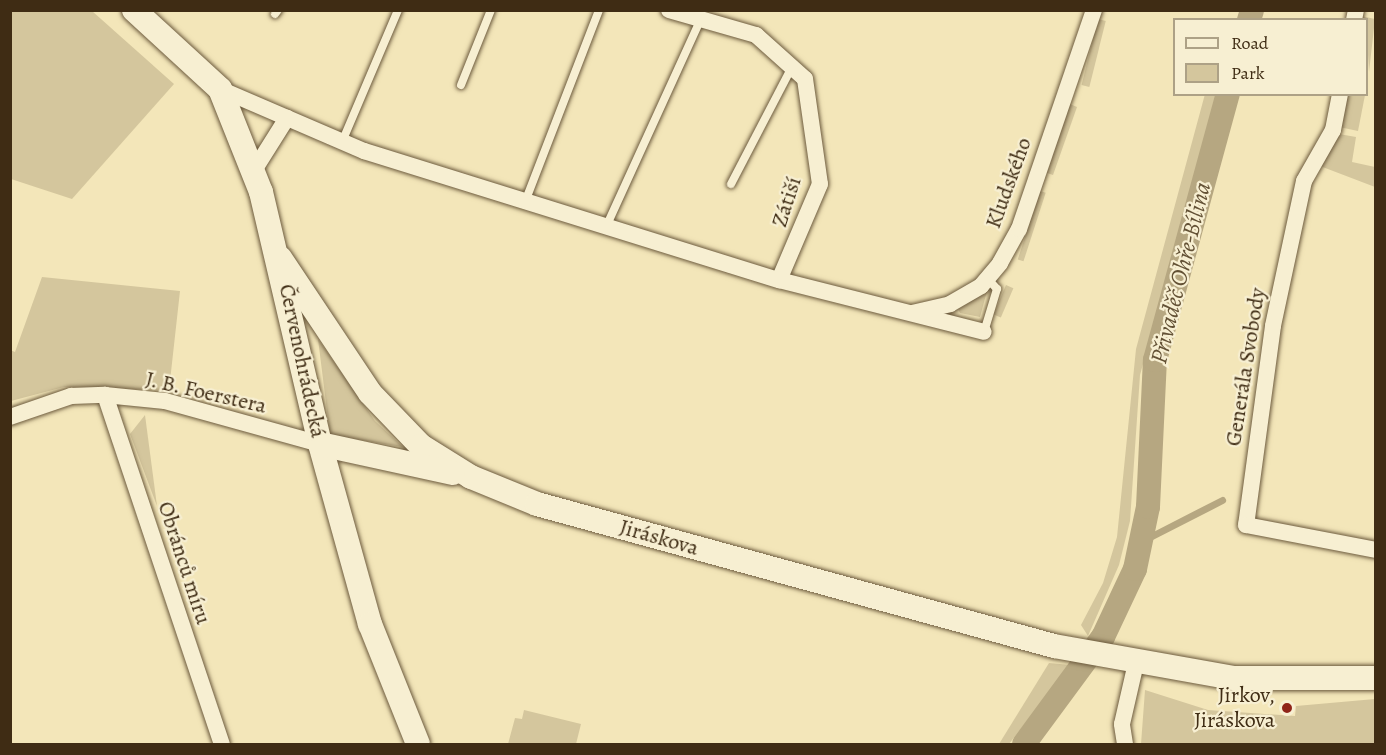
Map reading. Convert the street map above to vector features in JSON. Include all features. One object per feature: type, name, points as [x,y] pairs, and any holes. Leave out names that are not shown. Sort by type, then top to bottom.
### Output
[{"type":"street","name":"Červenohrádecká","points":[[134,10],[220,89],[253,172],[280,258],[320,444],[370,624],[418,744]]},
{"type":"street","name":"Zátiší","points":[[669,10],[756,35],[793,64],[805,79],[820,184],[779,280]]},
{"type":"street","name":"Kludského","points":[[905,315],[950,304],[987,278],[1019,229],[1094,10]]},
{"type":"street","points":[[220,89],[342,142],[525,202],[779,280],[905,315],[984,332]]},
{"type":"street","name":"Generála Svobody","points":[[1340,96],[1333,130],[1304,181],[1273,326],[1245,525],[1376,550]]},
{"type":"street","points":[[253,172],[287,118]]},
{"type":"street","name":"Jiráskova","points":[[280,258],[370,393],[421,446],[471,477],[537,504],[1061,648],[1234,678],[1376,678]]},
{"type":"street","name":"J. B. Foerstera","points":[[10,417],[71,396],[105,395],[165,401],[320,444]]},
{"type":"street","name":"Obránců míru","points":[[105,395],[222,744]]},
{"type":"street","points":[[320,444],[471,477]]},
{"type":"street","points":[[1125,744],[1122,724],[1132,662]]},
{"type":"lane","points":[[342,142],[398,10]]},
{"type":"lane","points":[[461,85],[491,10]]},
{"type":"lane","points":[[525,202],[599,10]]},
{"type":"lane","points":[[606,227],[701,20]]},
{"type":"lane","points":[[731,184],[793,64]]},
{"type":"lane","points":[[984,332],[997,289],[987,278]]},
{"type":"green space","points":[[11,10],[92,11],[174,84],[72,199],[11,179]]},
{"type":"green space","points":[[1361,16],[1375,19],[1369,72],[1368,18]]},
{"type":"green space","points":[[1098,19],[1106,21],[1089,87],[1082,85]]},
{"type":"green space","points":[[1204,96],[1217,96],[1140,375],[1130,521],[1119,565],[1088,636],[1081,625],[1103,583],[1117,537],[1136,349]]},
{"type":"green space","points":[[1346,96],[1365,96],[1358,131],[1339,127]]},
{"type":"green space","points":[[1070,104],[1077,107],[1053,175],[1047,173]]},
{"type":"green space","points":[[1339,134],[1356,137],[1352,162],[1375,167],[1375,187],[1320,166]]},
{"type":"green space","points":[[1040,191],[1046,193],[1023,261],[1018,259]]},
{"type":"green space","points":[[42,277],[180,291],[169,390],[64,387],[11,401],[10,350],[15,352]]},
{"type":"green space","points":[[1006,285],[1013,288],[1001,318],[993,314]]},
{"type":"green space","points":[[987,291],[980,317],[960,313],[958,309]]},
{"type":"green space","points":[[318,339],[375,421],[403,447],[330,435]]},
{"type":"green space","points":[[145,415],[157,506],[130,434]]},
{"type":"green space","points":[[1049,663],[1070,665],[1009,744],[999,744]]},
{"type":"green space","points":[[1145,690],[1208,710],[1295,716],[1296,706],[1375,699],[1375,744],[1141,744]]},
{"type":"green space","points":[[524,710],[581,724],[576,744],[508,744],[515,718],[522,719]]},
{"type":"waterway","name":"Přivaděč Ohře-Bílina","points":[[1250,18],[1252,10]]},
{"type":"waterway","name":"Přivaděč Ohře-Bílina","points":[[1024,744],[1103,637],[1135,569],[1148,507],[1155,360],[1227,96]]},
{"type":"waterway","points":[[1142,541],[1222,500]]},
{"type":"place","name":"Jirkov, Jiráskova","points":[[1287,708]]}]
